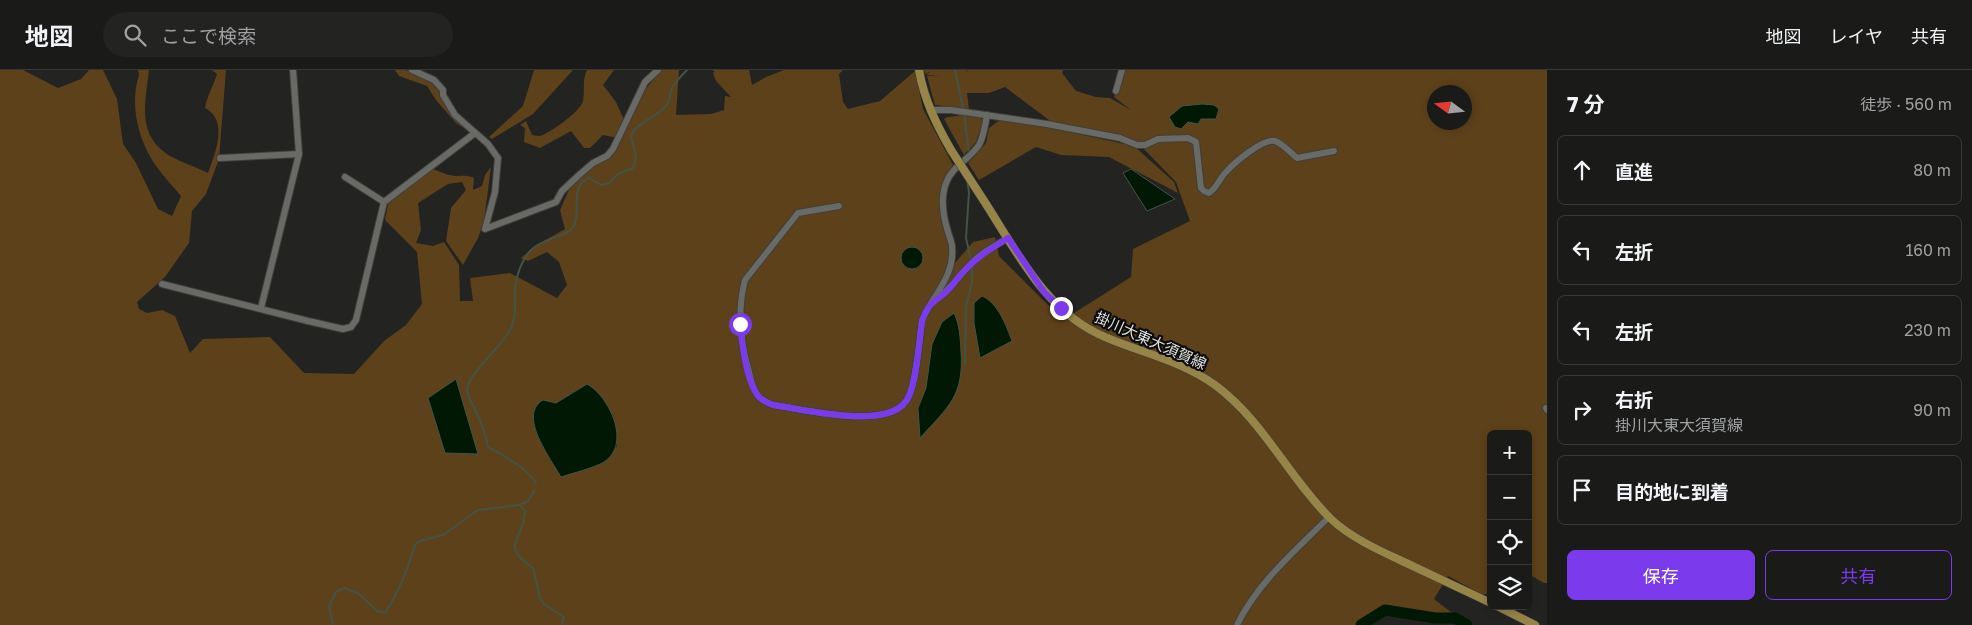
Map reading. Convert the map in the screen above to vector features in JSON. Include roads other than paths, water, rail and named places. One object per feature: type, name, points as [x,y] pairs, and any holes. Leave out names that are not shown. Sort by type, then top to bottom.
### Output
[{"type":"main road","name":"掛川大東大須賀線","points":[[919,70],[930,110],[951,150],[1044,292],[1061,308],[1083,325],[1104,337],[1192,370],[1214,384],[1238,404],[1281,460],[1330,517],[1351,533],[1378,549],[1487,601]]},
{"type":"main road","points":[[1505,610],[1535,625]]},
{"type":"street","points":[[261,308],[298,154],[293,70]]},
{"type":"street","points":[[412,70],[434,80],[443,90],[443,95],[455,115],[488,144],[498,158],[495,192],[485,230],[556,202],[562,191],[593,162],[607,156],[613,149],[628,120],[645,82],[658,70]]},
{"type":"street","points":[[1116,91],[1122,70]]},
{"type":"street","points":[[930,110],[951,110],[1047,124],[1120,138],[1137,145],[1145,145],[1158,140],[1188,138],[1196,142],[1201,188],[1209,194],[1225,173],[1234,165],[1254,149],[1269,141],[1276,142],[1297,158],[1334,151]]},
{"type":"street","points":[[839,206],[798,213],[745,280],[742,292],[740,324],[743,351],[754,389],[760,398],[773,405],[860,417],[893,412],[902,408],[909,396],[922,321],[947,277],[952,247],[942,205],[946,182],[953,171],[979,144],[984,134],[987,115]]},
{"type":"street","points":[[162,284],[343,329],[351,327],[356,320],[384,202],[475,133]]},
{"type":"street","points":[[220,158],[298,154]]},
{"type":"street","points":[[345,177],[384,202]]},
{"type":"street","points":[[933,301],[949,290],[978,257],[1008,238]]},
{"type":"street","points":[[1237,625],[1249,604],[1278,567],[1330,517]]},
{"type":"waterway","points":[[536,483],[520,467],[488,447],[481,424],[468,395],[469,383],[511,328],[515,306],[516,282],[520,268],[527,255],[536,246],[571,230],[576,220],[577,193],[583,182],[589,178],[601,185],[609,183],[618,174],[633,168],[636,157],[632,134],[639,125],[664,108],[669,101],[673,86],[687,70]]},
{"type":"waterway","points":[[955,70],[963,109]]},
{"type":"waterway","points":[[964,113],[969,153]]},
{"type":"waterway","points":[[967,180],[969,192],[966,238],[971,260]]},
{"type":"waterway","points":[[965,364],[966,307],[972,282],[972,267]]},
{"type":"waterway","points":[[333,625],[329,606],[336,592],[344,588],[358,593],[377,611],[385,613],[402,580],[417,542],[443,535],[478,510],[519,505],[528,501],[535,490]]},
{"type":"waterway","points":[[519,505],[525,510],[524,521],[515,548],[523,560],[533,568],[540,598],[544,604],[564,617],[562,625]]},
{"type":"waterway","points":[[1361,625],[1385,610],[1435,618],[1455,618],[1467,625]]}]
